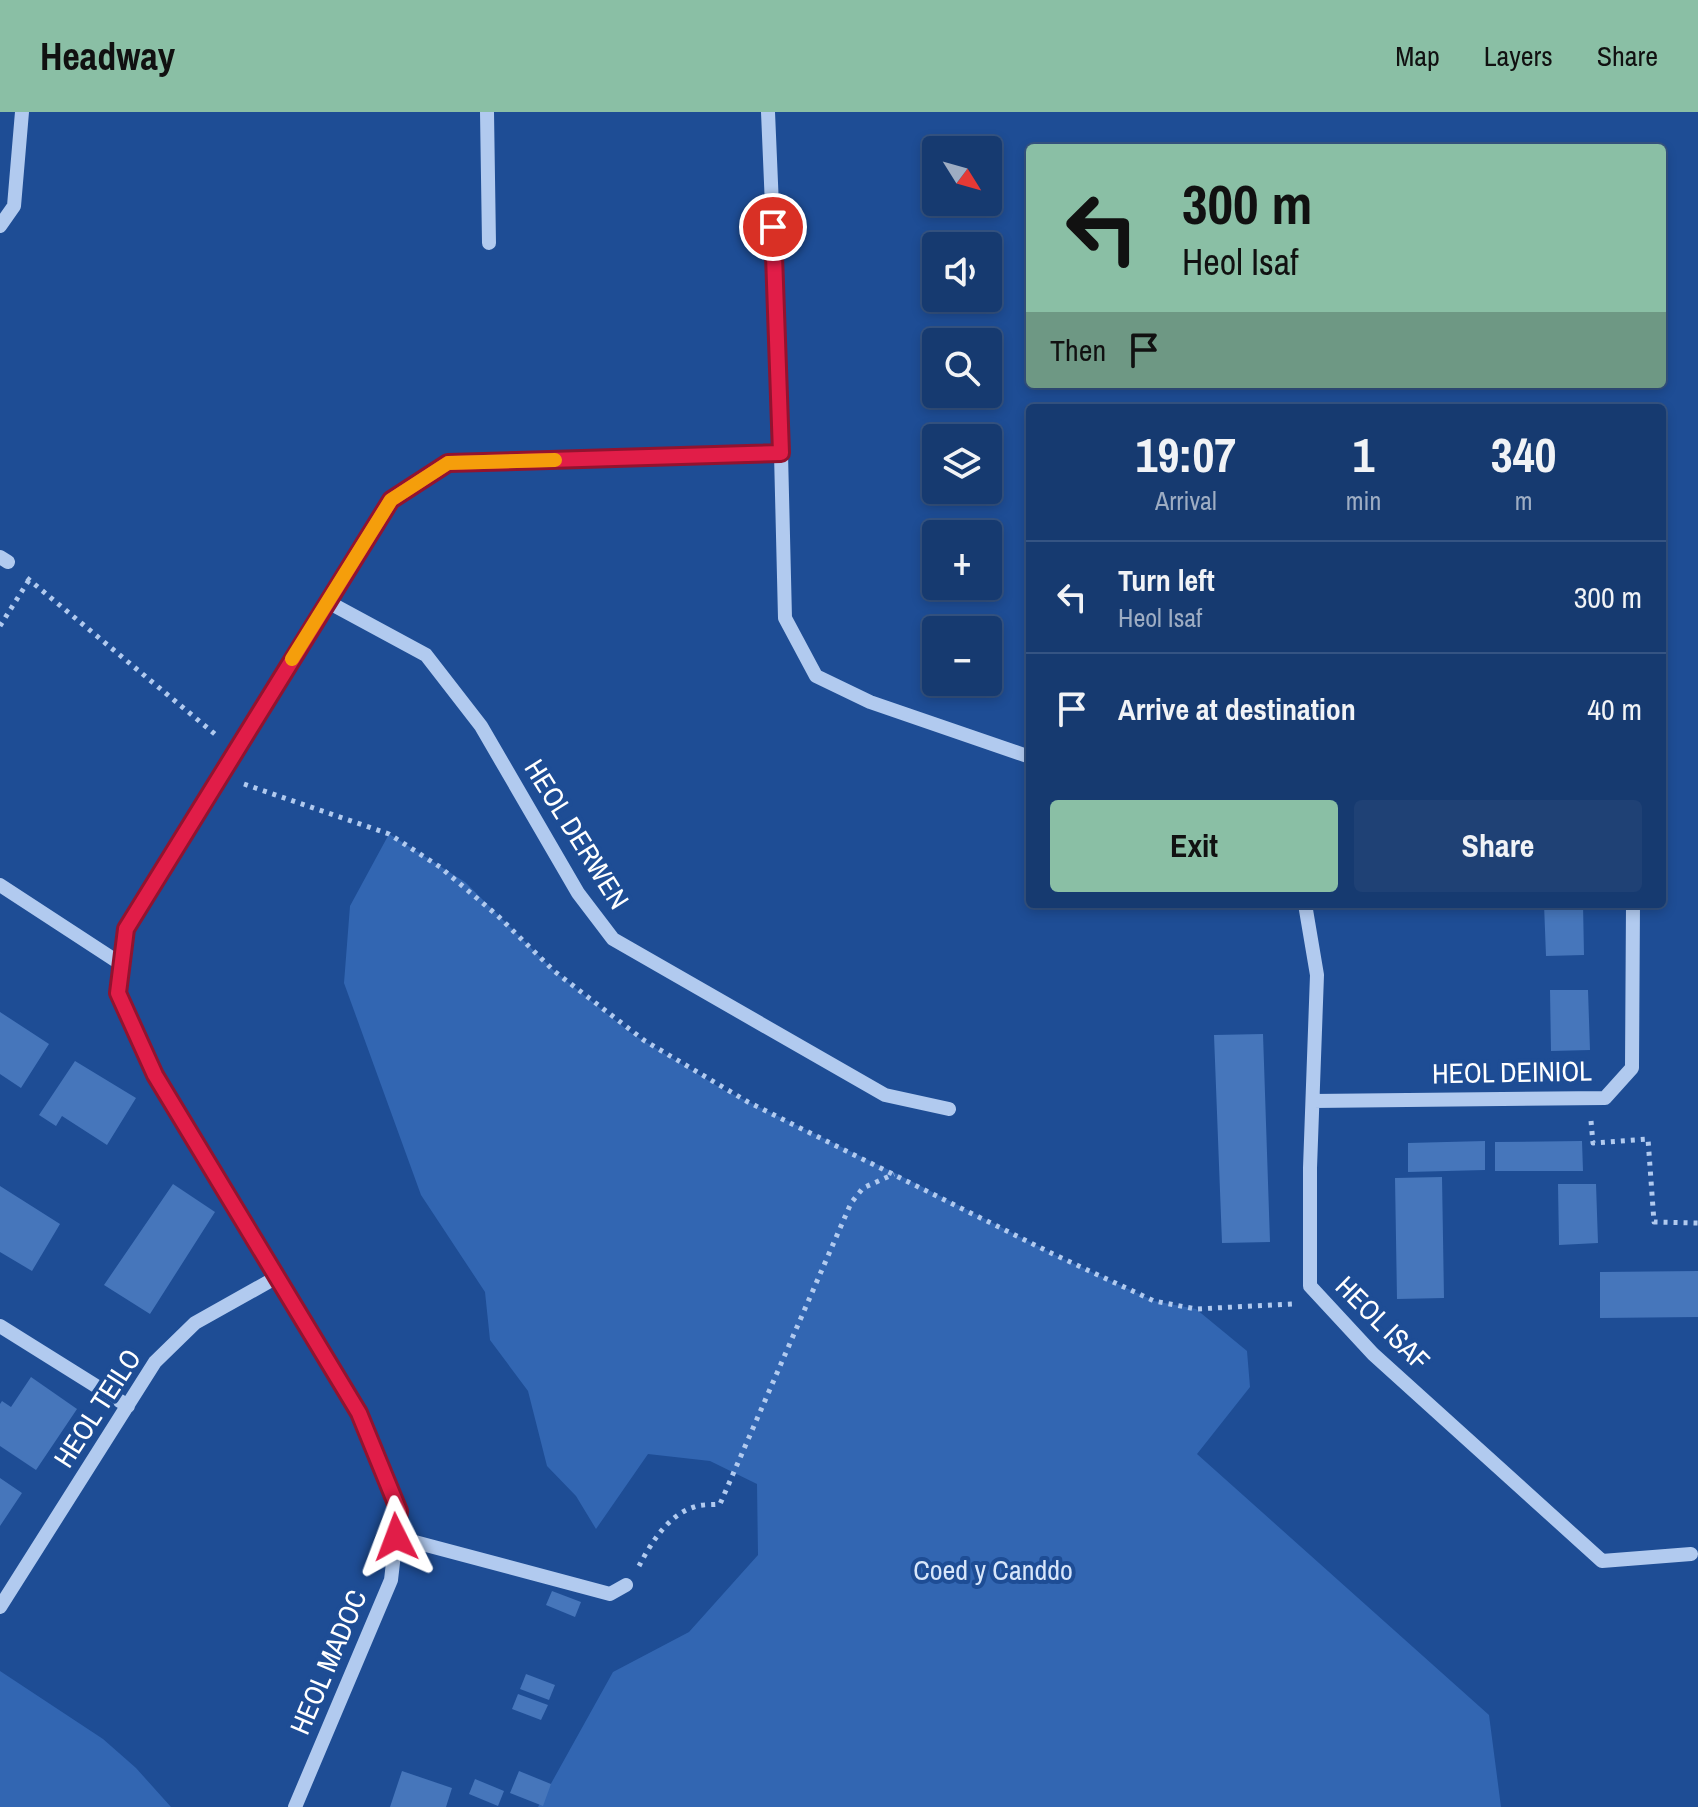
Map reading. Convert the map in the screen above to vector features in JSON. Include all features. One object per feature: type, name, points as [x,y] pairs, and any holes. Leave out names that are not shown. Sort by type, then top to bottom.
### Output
[{"type":"street","points":[[0,226],[14,206],[22,112]]},
{"type":"street","points":[[487,112],[489,243]]},
{"type":"street","points":[[768,112],[785,618],[816,676],[870,702],[1026,756]]},
{"type":"street","name":"HEOL MADOC","points":[[295,1807],[391,1580],[399,1511],[359,1413],[155,1075],[118,993],[126,929],[391,500],[448,463],[781,453]]},
{"type":"street","name":"HEOL DERWEN","points":[[328,602],[426,655],[481,726],[578,893],[613,939],[885,1095],[949,1109]]},
{"type":"street","points":[[0,885],[121,964]]},
{"type":"street","name":"HEOL ISAF","points":[[1306,908],[1317,975],[1310,1286],[1373,1354],[1602,1561],[1691,1554]]},
{"type":"street","name":"HEOL DEINIOL","points":[[1313,1101],[1605,1098],[1632,1068],[1633,908]]},
{"type":"street","name":"HEOL TEILO","points":[[0,1607],[155,1362],[195,1323],[277,1277]]},
{"type":"street","points":[[0,1326],[128,1406]]},
{"type":"street","points":[[396,1537],[610,1594],[626,1585]]},
{"type":"path","points":[[4,560],[236,750]]},
{"type":"path","points":[[0,626],[29,580]]},
{"type":"path","points":[[221,775],[389,834],[440,867],[498,916],[554,971],[645,1041],[748,1102],[1053,1254],[1154,1301],[1196,1309],[1325,1303]]},
{"type":"path","points":[[1589,1098],[1593,1143],[1648,1139],[1654,1222],[1698,1223]]},
{"type":"path","points":[[626,1585],[665,1526],[695,1506],[720,1504],[851,1203],[863,1188],[895,1174]]},
{"type":"green space","name":"Coed y Canddo","points":[[389,834],[465,882],[554,971],[631,1033],[724,1090],[1154,1301],[1196,1309],[1247,1351],[1250,1387],[1197,1454],[1489,1715],[1501,1807],[538,1807],[613,1672],[689,1632],[758,1555],[757,1484],[710,1461],[648,1454],[596,1529],[576,1496],[547,1466],[528,1391],[490,1340],[485,1292],[421,1195],[344,983],[350,906]]},
{"type":"green space","points":[[0,1671],[103,1739],[136,1768],[171,1807],[0,1807]]},
{"type":"building","points":[[1544,908],[1583,908],[1584,955],[1546,956]]},
{"type":"building","points":[[1550,990],[1588,990],[1590,1050],[1551,1051]]},
{"type":"building","points":[[0,1012],[49,1044],[21,1088],[0,1074]]},
{"type":"building","points":[[1263,1034],[1270,1242],[1222,1243],[1214,1035]]},
{"type":"building","points":[[75,1061],[136,1098],[107,1145],[62,1116],[56,1126],[39,1115]]},
{"type":"building","points":[[1485,1141],[1485,1170],[1408,1172],[1408,1143]]},
{"type":"building","points":[[1582,1141],[1583,1171],[1495,1171],[1495,1142]]},
{"type":"building","points":[[1442,1177],[1444,1298],[1397,1299],[1395,1178]]},
{"type":"building","points":[[173,1184],[215,1212],[150,1314],[104,1285]]},
{"type":"building","points":[[1558,1184],[1596,1184],[1598,1243],[1559,1245]]},
{"type":"building","points":[[0,1186],[60,1224],[32,1271],[0,1252]]},
{"type":"building","points":[[1698,1271],[1698,1317],[1600,1318],[1600,1272]]},
{"type":"building","points":[[31,1377],[77,1409],[36,1470],[0,1446],[0,1404],[2,1401],[11,1407]]},
{"type":"building","points":[[0,1478],[22,1493],[0,1526]]},
{"type":"building","points":[[552,1591],[581,1602],[575,1617],[546,1605]]},
{"type":"building","points":[[526,1674],[555,1685],[549,1700],[520,1689]]},
{"type":"building","points":[[518,1694],[548,1705],[541,1720],[512,1709]]},
{"type":"building","points":[[402,1771],[452,1788],[446,1807],[390,1807]]},
{"type":"building","points":[[519,1771],[551,1784],[543,1806],[510,1793]]},
{"type":"building","points":[[475,1779],[504,1791],[498,1806],[469,1794]]},
{"type":"slow traffic","points":[[292,659],[391,500],[448,463],[555,460]]},
{"type":"route","points":[[396,1537],[399,1511],[359,1413],[155,1075],[118,993],[126,929],[391,500],[448,463],[781,453],[773,227]]}]
